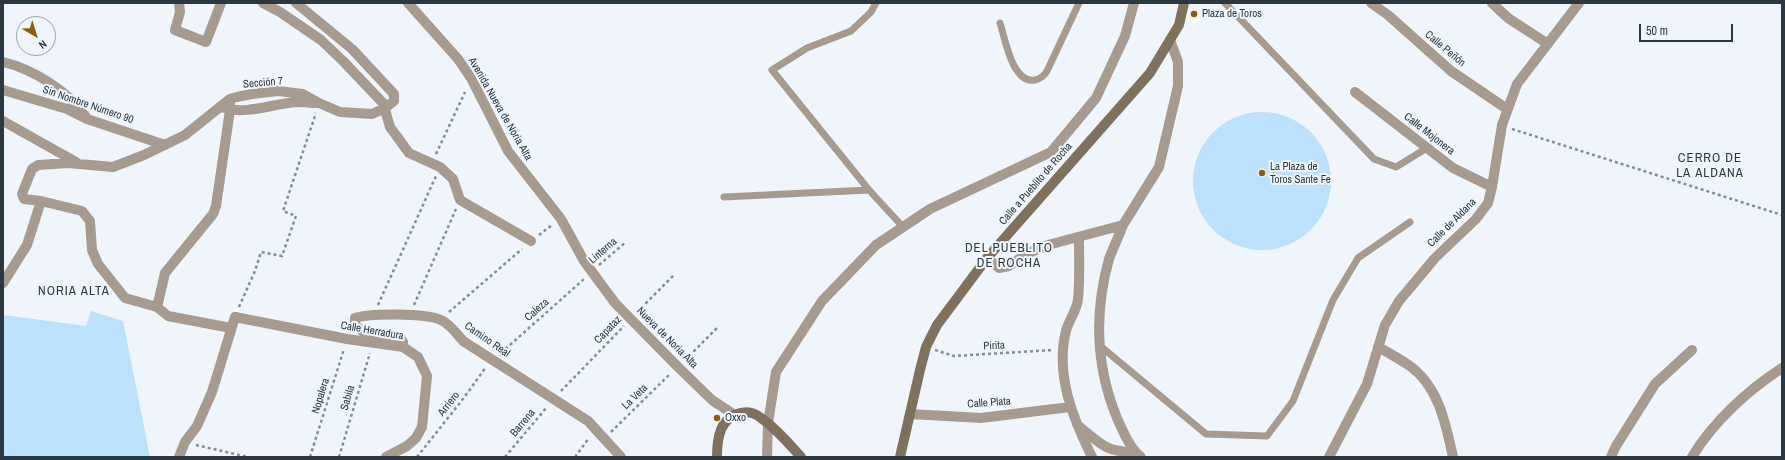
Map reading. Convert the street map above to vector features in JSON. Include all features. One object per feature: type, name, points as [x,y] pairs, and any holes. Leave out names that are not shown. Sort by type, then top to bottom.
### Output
[{"type":"street","points":[[179,3],[180,12],[175,30],[206,42],[221,3]]},
{"type":"street","points":[[263,3],[280,12],[321,40],[372,90],[386,108],[390,127],[409,153],[436,165],[453,179],[460,200],[531,241]]},
{"type":"street","points":[[296,3],[352,49],[383,81],[394,94],[394,101],[386,108]]},
{"type":"street","name":"Avenida Nueva de Noria Alta","points":[[408,3],[458,59],[472,78],[508,151],[561,219],[591,272]]},
{"type":"street","points":[[767,457],[768,423],[776,372],[822,301],[876,245],[930,209],[1051,152],[1096,98],[1125,36],[1134,3]]},
{"type":"street","name":"Calle a Pueblito de Rocha","points":[[900,457],[926,347],[937,325],[987,258],[1150,73],[1179,25],[1184,3]]},
{"type":"street","name":"Calle Peñón","points":[[1371,3],[1388,15],[1451,71],[1507,109]]},
{"type":"street","points":[[1492,3],[1508,18],[1548,44]]},
{"type":"street","name":"Calle de Aldana","points":[[1329,457],[1367,384],[1384,325],[1399,301],[1435,258],[1476,219],[1488,203],[1502,125],[1517,84],[1579,3]]},
{"type":"street","points":[[1139,455],[1121,426],[1110,399],[1102,370],[1099,344],[1099,313],[1109,259],[1123,225],[1159,167],[1178,86],[1178,62],[1170,40]]},
{"type":"street","points":[[3,62],[18,65],[64,92],[87,119]]},
{"type":"street","name":"Sin Nombre Número 90","points":[[3,90],[66,109],[87,119],[165,145]]},
{"type":"street","name":"Sección 7","points":[[319,104],[298,102],[258,109],[225,108],[230,99],[252,94],[278,91],[303,94],[319,104],[340,112],[372,114],[386,108]]},
{"type":"street","name":"Calle Mojonera","points":[[1355,92],[1454,168],[1492,187]]},
{"type":"street","points":[[225,108],[184,135],[144,155],[113,167],[68,163],[38,165],[32,169],[22,194],[24,199],[41,201],[82,211],[90,221],[92,250],[102,269],[125,298],[157,307],[168,316],[231,328]]},
{"type":"street","points":[[157,307],[165,273],[213,214],[216,206],[225,108]]},
{"type":"street","points":[[3,121],[79,164]]},
{"type":"street","points":[[3,283],[27,244],[41,201]]},
{"type":"street","points":[[987,258],[999,268],[1009,266],[1026,254],[1048,245],[1079,238],[1123,225]]},
{"type":"street","points":[[1079,238],[1078,301],[1066,331],[1063,350],[1063,377],[1070,407],[1092,457]]},
{"type":"street","name":"Nueva de Noria Alta","points":[[591,272],[615,303],[678,367],[712,400],[732,414]]},
{"type":"street","points":[[403,347],[403,342],[399,336],[362,331],[355,325],[355,318],[374,314],[440,320]]},
{"type":"street","points":[[179,457],[185,442],[197,426],[212,392],[235,317]]},
{"type":"street","name":"Calle Herradura","points":[[235,317],[347,339],[403,347],[418,357],[427,376],[422,427],[416,438],[407,446],[386,457]]},
{"type":"street","name":"Camino Real","points":[[440,320],[449,326],[463,341],[588,421],[621,457]]},
{"type":"street","points":[[1378,347],[1411,367],[1432,390],[1447,428],[1453,457]]},
{"type":"street","points":[[1611,457],[1616,446],[1655,384],[1692,350]]},
{"type":"street","points":[[1692,457],[1699,445],[1734,406],[1782,368]]},
{"type":"street","name":"Calle Plata","points":[[910,414],[980,418],[1070,407]]},
{"type":"street","points":[[716,457],[717,442],[724,422],[732,414],[748,411],[768,423],[801,457]]},
{"type":"street","points":[[1078,425],[1104,446],[1116,452],[1139,455]]},
{"type":"lane","points":[[876,3],[871,12],[851,31],[807,48],[772,70],[869,190],[904,227]]},
{"type":"lane","points":[[1000,23],[1010,60],[1024,78],[1033,80],[1040,78],[1047,71],[1079,3]]},
{"type":"lane","points":[[1225,3],[1374,159],[1396,166],[1427,148]]},
{"type":"lane","points":[[724,197],[869,190]]},
{"type":"lane","points":[[1099,344],[1206,434],[1267,436],[1293,401],[1333,300],[1358,258],[1410,222]]},
{"type":"path","points":[[374,314],[472,78]]},
{"type":"path","points":[[235,317],[255,272],[261,252],[282,256],[296,216],[283,211],[319,104]]},
{"type":"path","points":[[1502,125],[1782,215]]},
{"type":"path","points":[[409,316],[460,200]]},
{"type":"path","points":[[440,320],[531,241],[561,219]]},
{"type":"path","name":"Linterna","points":[[591,272],[626,242]]},
{"type":"path","name":"Caleza","points":[[492,359],[591,272]]},
{"type":"path","name":"Capataz","points":[[554,399],[675,274]]},
{"type":"path","name":"La Veta","points":[[604,439],[719,326]]},
{"type":"path","name":"Nopalera","points":[[310,457],[347,339]]},
{"type":"path","name":"Sabila","points":[[340,457],[373,343]]},
{"type":"path","name":"Pirita","points":[[926,347],[954,356],[1063,350]]},
{"type":"path","name":"Arriero","points":[[417,457],[463,399],[492,359]]},
{"type":"path","name":"Barrena","points":[[505,457],[554,399]]},
{"type":"path","points":[[575,457],[596,430]]},
{"type":"path","points":[[185,442],[248,457]]},
{"type":"shaded area","name":"La Plaza de Toros Sante Fe","points":[[1255,112],[1269,112],[1288,117],[1311,132],[1326,155],[1330,168],[1330,194],[1326,207],[1311,230],[1288,245],[1269,250],[1255,250],[1236,245],[1213,230],[1198,207],[1193,188],[1193,174],[1198,155],[1213,132],[1236,117]]},
{"type":"shaded area","points":[[91,311],[123,321],[150,457],[3,457],[3,315],[86,326]]},
{"type":"place","name":"Plaza de Toros","points":[[1194,14]]},
{"type":"place","name":"La Plaza de Toros Sante Fe","points":[[1262,173]]},
{"type":"place","name":"Oxxo","points":[[717,418]]},
{"type":"district","name":"CERRO DE LA ALDANA","points":[[1710,166]]},
{"type":"district","name":"DEL PUEBLITO DE ROCHA","points":[[1009,256]]},
{"type":"district","name":"NORIA ALTA","points":[[74,292]]}]
